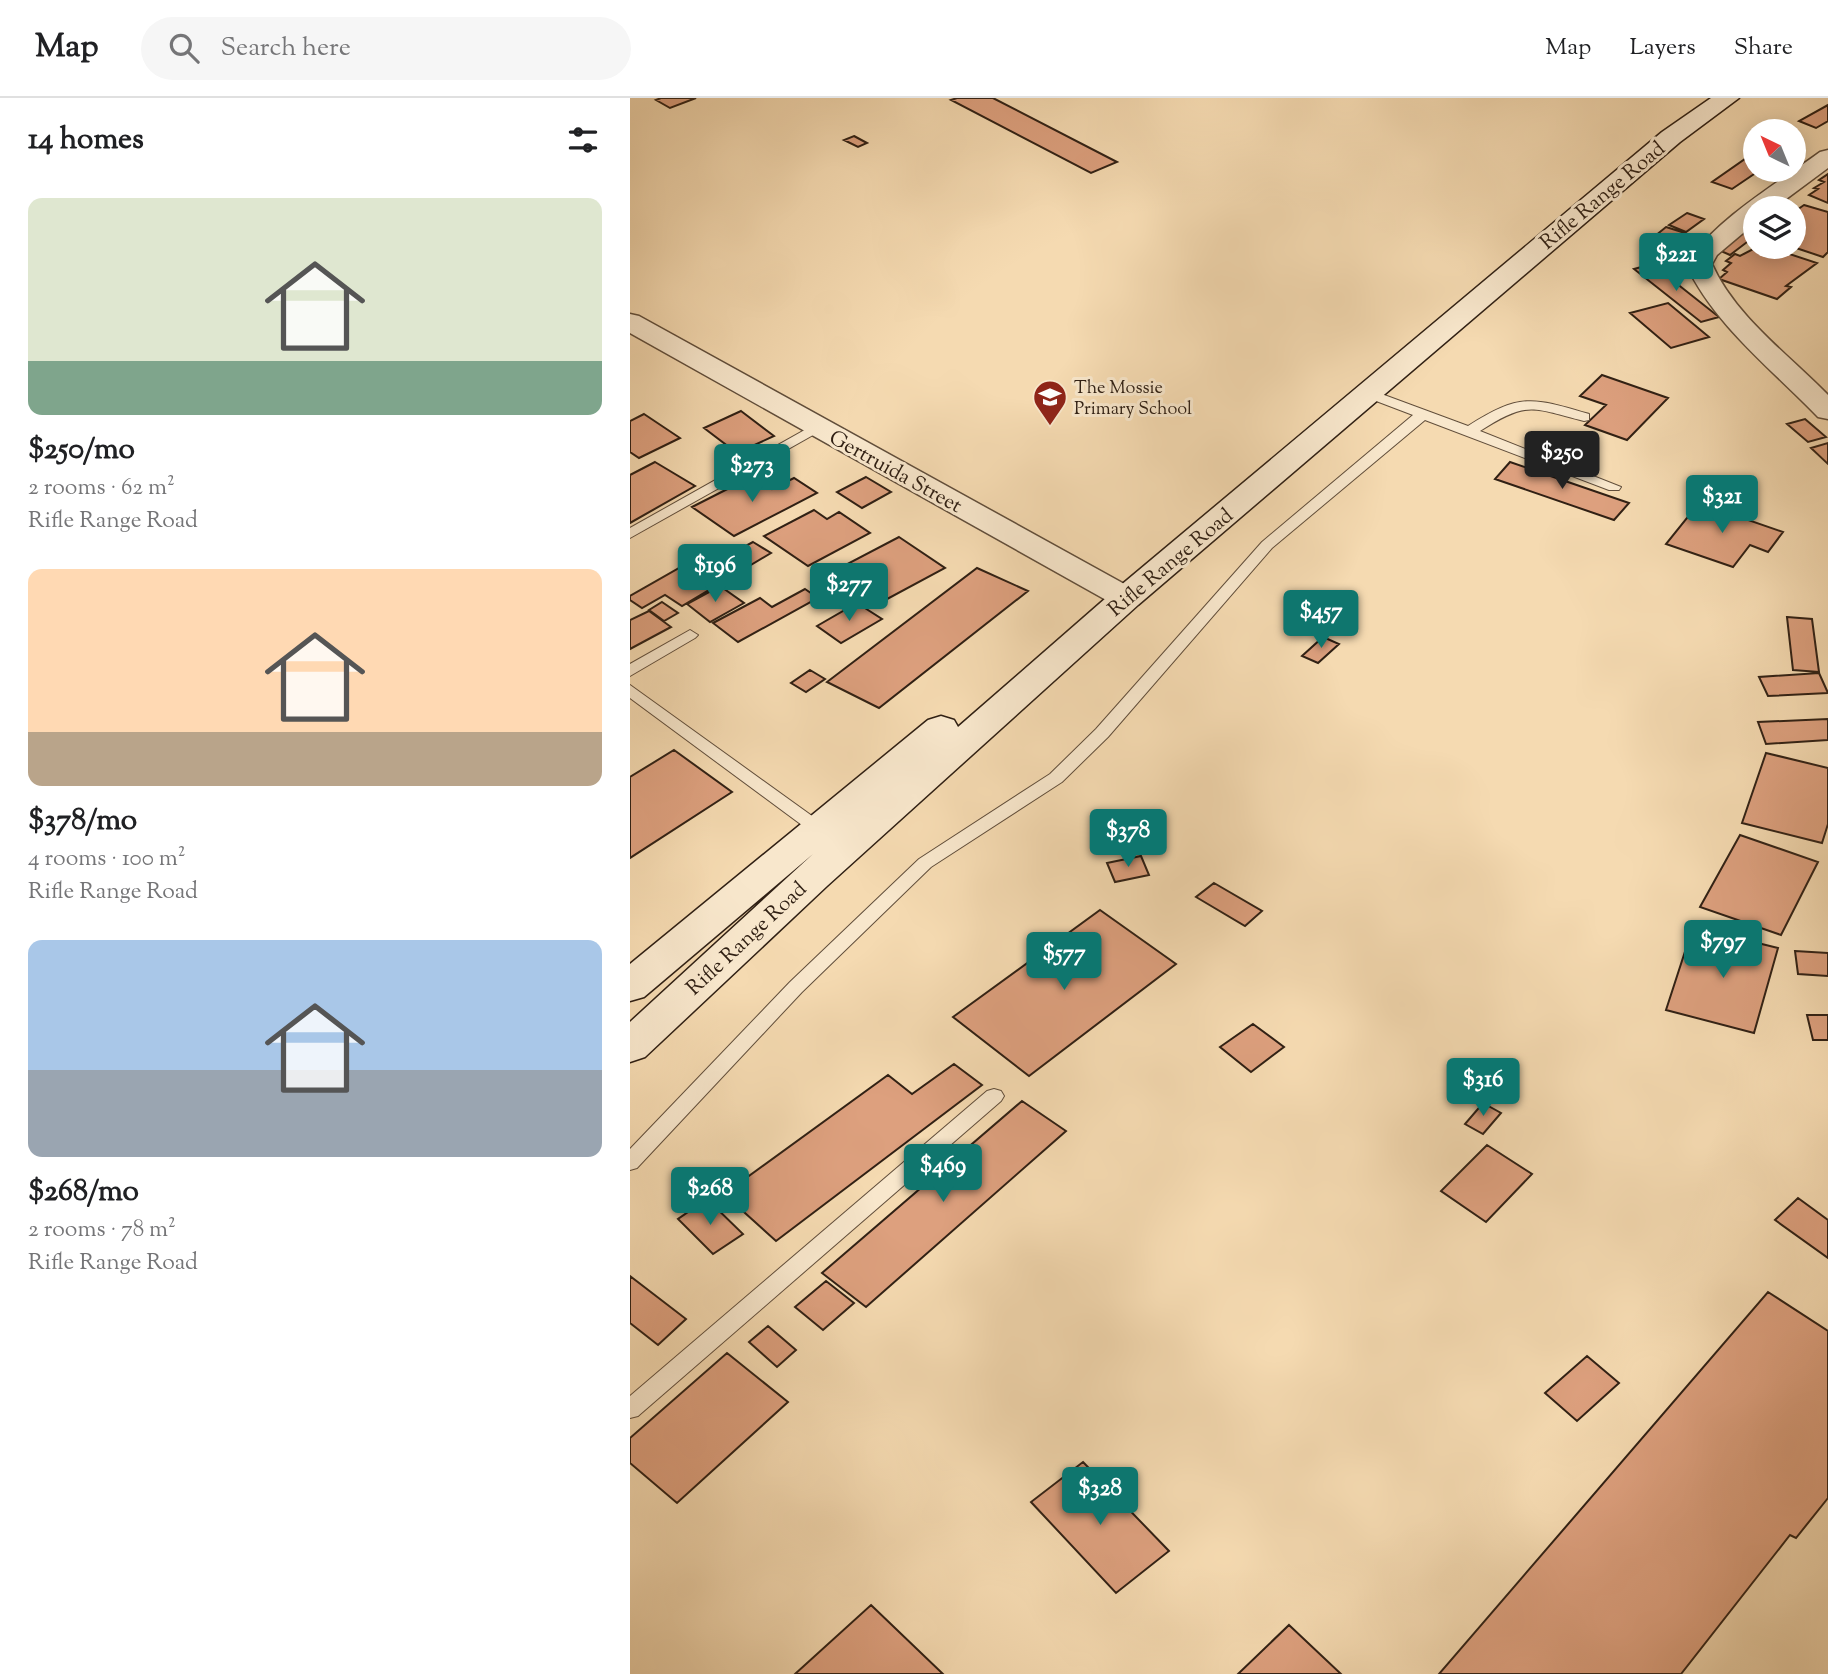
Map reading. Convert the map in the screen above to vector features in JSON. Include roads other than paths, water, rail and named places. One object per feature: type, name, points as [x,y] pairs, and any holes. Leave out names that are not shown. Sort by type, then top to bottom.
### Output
[{"type":"main road","name":"Rifle Range Road","points":[[630,1046],[1117,593],[1643,142],[1703,98]]},
{"type":"main road","name":"Rifle Range Road","points":[[630,986],[820,830],[1368,393],[1671,137],[1727,98]]},
{"type":"street","points":[[1776,196],[1828,157]]},
{"type":"street","points":[[1743,222],[1709,250],[1699,264],[1701,273],[1718,296],[1822,393]]},
{"type":"street","name":"Gertruida Street","points":[[630,322],[1117,593]]},
{"type":"lane","points":[[1368,393],[1614,487]]},
{"type":"lane","points":[[1470,431],[1520,402],[1535,402],[1584,417]]},
{"type":"lane","points":[[630,1161],[796,987],[925,863],[1056,778],[1102,733],[1267,545],[1423,414]]},
{"type":"lane","points":[[630,534],[817,427]]},
{"type":"lane","points":[[630,671],[690,635]]},
{"type":"lane","points":[[630,690],[820,830]]},
{"type":"lane","points":[[630,1409],[994,1096]]},
{"type":"place","name":"The Mossie Primary School","points":[[1050,427]]}]
